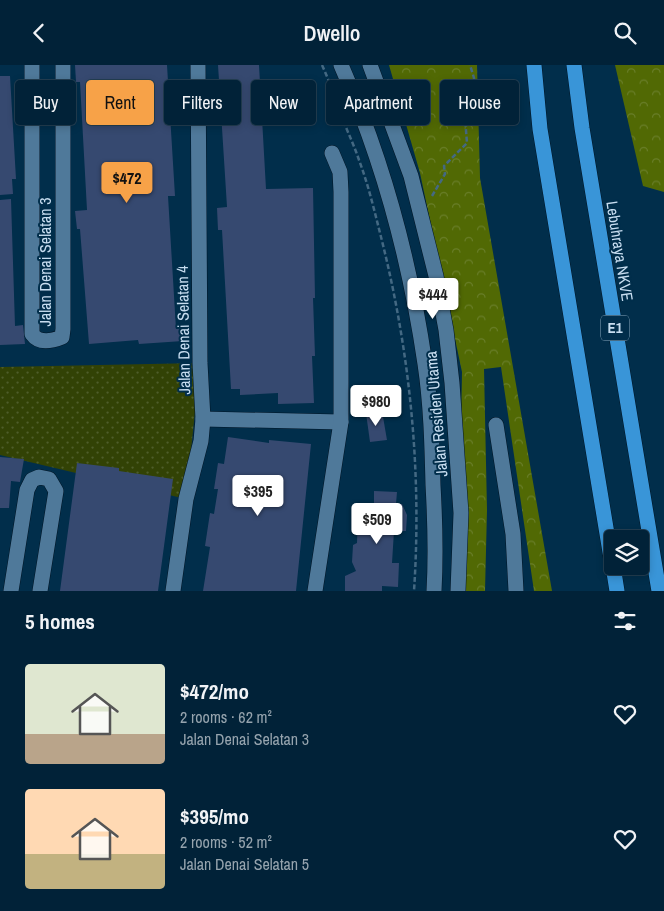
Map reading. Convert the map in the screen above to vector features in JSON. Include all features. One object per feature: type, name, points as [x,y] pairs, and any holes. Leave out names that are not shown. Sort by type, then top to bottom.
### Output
[{"type":"highway","points":[[534,65],[540,129],[607,530]]},
{"type":"highway","name":"Lebuhraya NKVE","points":[[574,65],[582,127],[659,591]]},
{"type":"highway","points":[[615,575],[617,591]]},
{"type":"street","name":"Jalan Denai Selatan 3","points":[[32,65],[32,334],[35,338],[44,341],[62,337],[63,329],[63,65]]},
{"type":"street","name":"Jalan Denai Selatan 4","points":[[173,591],[186,499],[200,441],[203,419],[200,363],[198,65]]},
{"type":"street","name":"Jalan Residen Utama","points":[[341,65],[373,147],[398,225],[426,365],[432,437],[434,591]]},
{"type":"street","name":"Jalan Residen Utama","points":[[370,65],[411,176],[436,276],[446,331],[452,383],[460,513],[458,591]]},
{"type":"street","points":[[315,591],[341,423],[341,193],[340,173],[332,153]]},
{"type":"street","points":[[203,419],[341,423]]},
{"type":"street","points":[[496,425],[513,534],[516,591]]},
{"type":"street","points":[[11,591],[27,490],[32,481],[39,477],[49,479],[56,491],[40,591]]},
{"type":"path","points":[[322,65],[362,170],[390,274],[400,322],[414,447],[416,543],[414,591]]},
{"type":"path","points":[[418,203],[430,200],[445,175],[444,166],[467,143],[466,118],[476,111],[474,78],[470,65]]},
{"type":"green space","points":[[389,65],[477,65],[477,80],[440,80],[440,125],[479,125],[480,178],[552,591],[534,591],[501,367],[484,369],[487,510],[485,591],[458,591],[462,372],[420,173],[406,125],[430,125],[430,80],[393,80]]},
{"type":"green space","points":[[615,65],[664,65],[664,192],[643,186]]},
{"type":"green space","points":[[200,363],[186,499],[0,455],[0,367]]},
{"type":"building","points":[[75,65],[167,65],[168,80],[164,80],[164,125],[171,125],[175,196],[168,196],[176,329],[182,328],[183,341],[139,344],[138,340],[89,344],[80,229],[77,229],[75,211],[87,210],[80,82],[76,82]]},
{"type":"building","points":[[218,65],[259,65],[260,80],[251,80],[251,125],[262,125],[266,189],[313,188],[315,356],[312,356],[314,403],[278,404],[278,393],[240,395],[240,389],[231,389],[222,230],[218,230],[217,208],[227,207],[222,125],[241,125],[241,80],[219,80]]},
{"type":"building","points":[[0,76],[10,76],[16,179],[12,179],[13,194],[0,195]]},
{"type":"building","points":[[11,199],[15,326],[23,325],[25,344],[0,345],[0,200]]},
{"type":"building","points":[[382,411],[387,440],[370,442],[366,413]]},
{"type":"building","points":[[228,437],[269,443],[269,440],[311,444],[296,591],[203,591],[210,547],[205,546],[210,513],[214,514],[218,489],[214,489],[218,463],[224,464]]},
{"type":"building","points":[[0,457],[24,459],[20,482],[11,481],[9,508],[0,508]]},
{"type":"building","points":[[77,463],[119,468],[119,471],[173,479],[158,591],[60,591]]},
{"type":"building","points":[[374,491],[397,492],[396,504],[402,504],[407,515],[406,531],[394,531],[392,563],[399,563],[398,587],[382,586],[382,591],[345,591],[345,576],[356,571],[352,562],[353,545],[357,543],[358,510],[374,503]]}]
